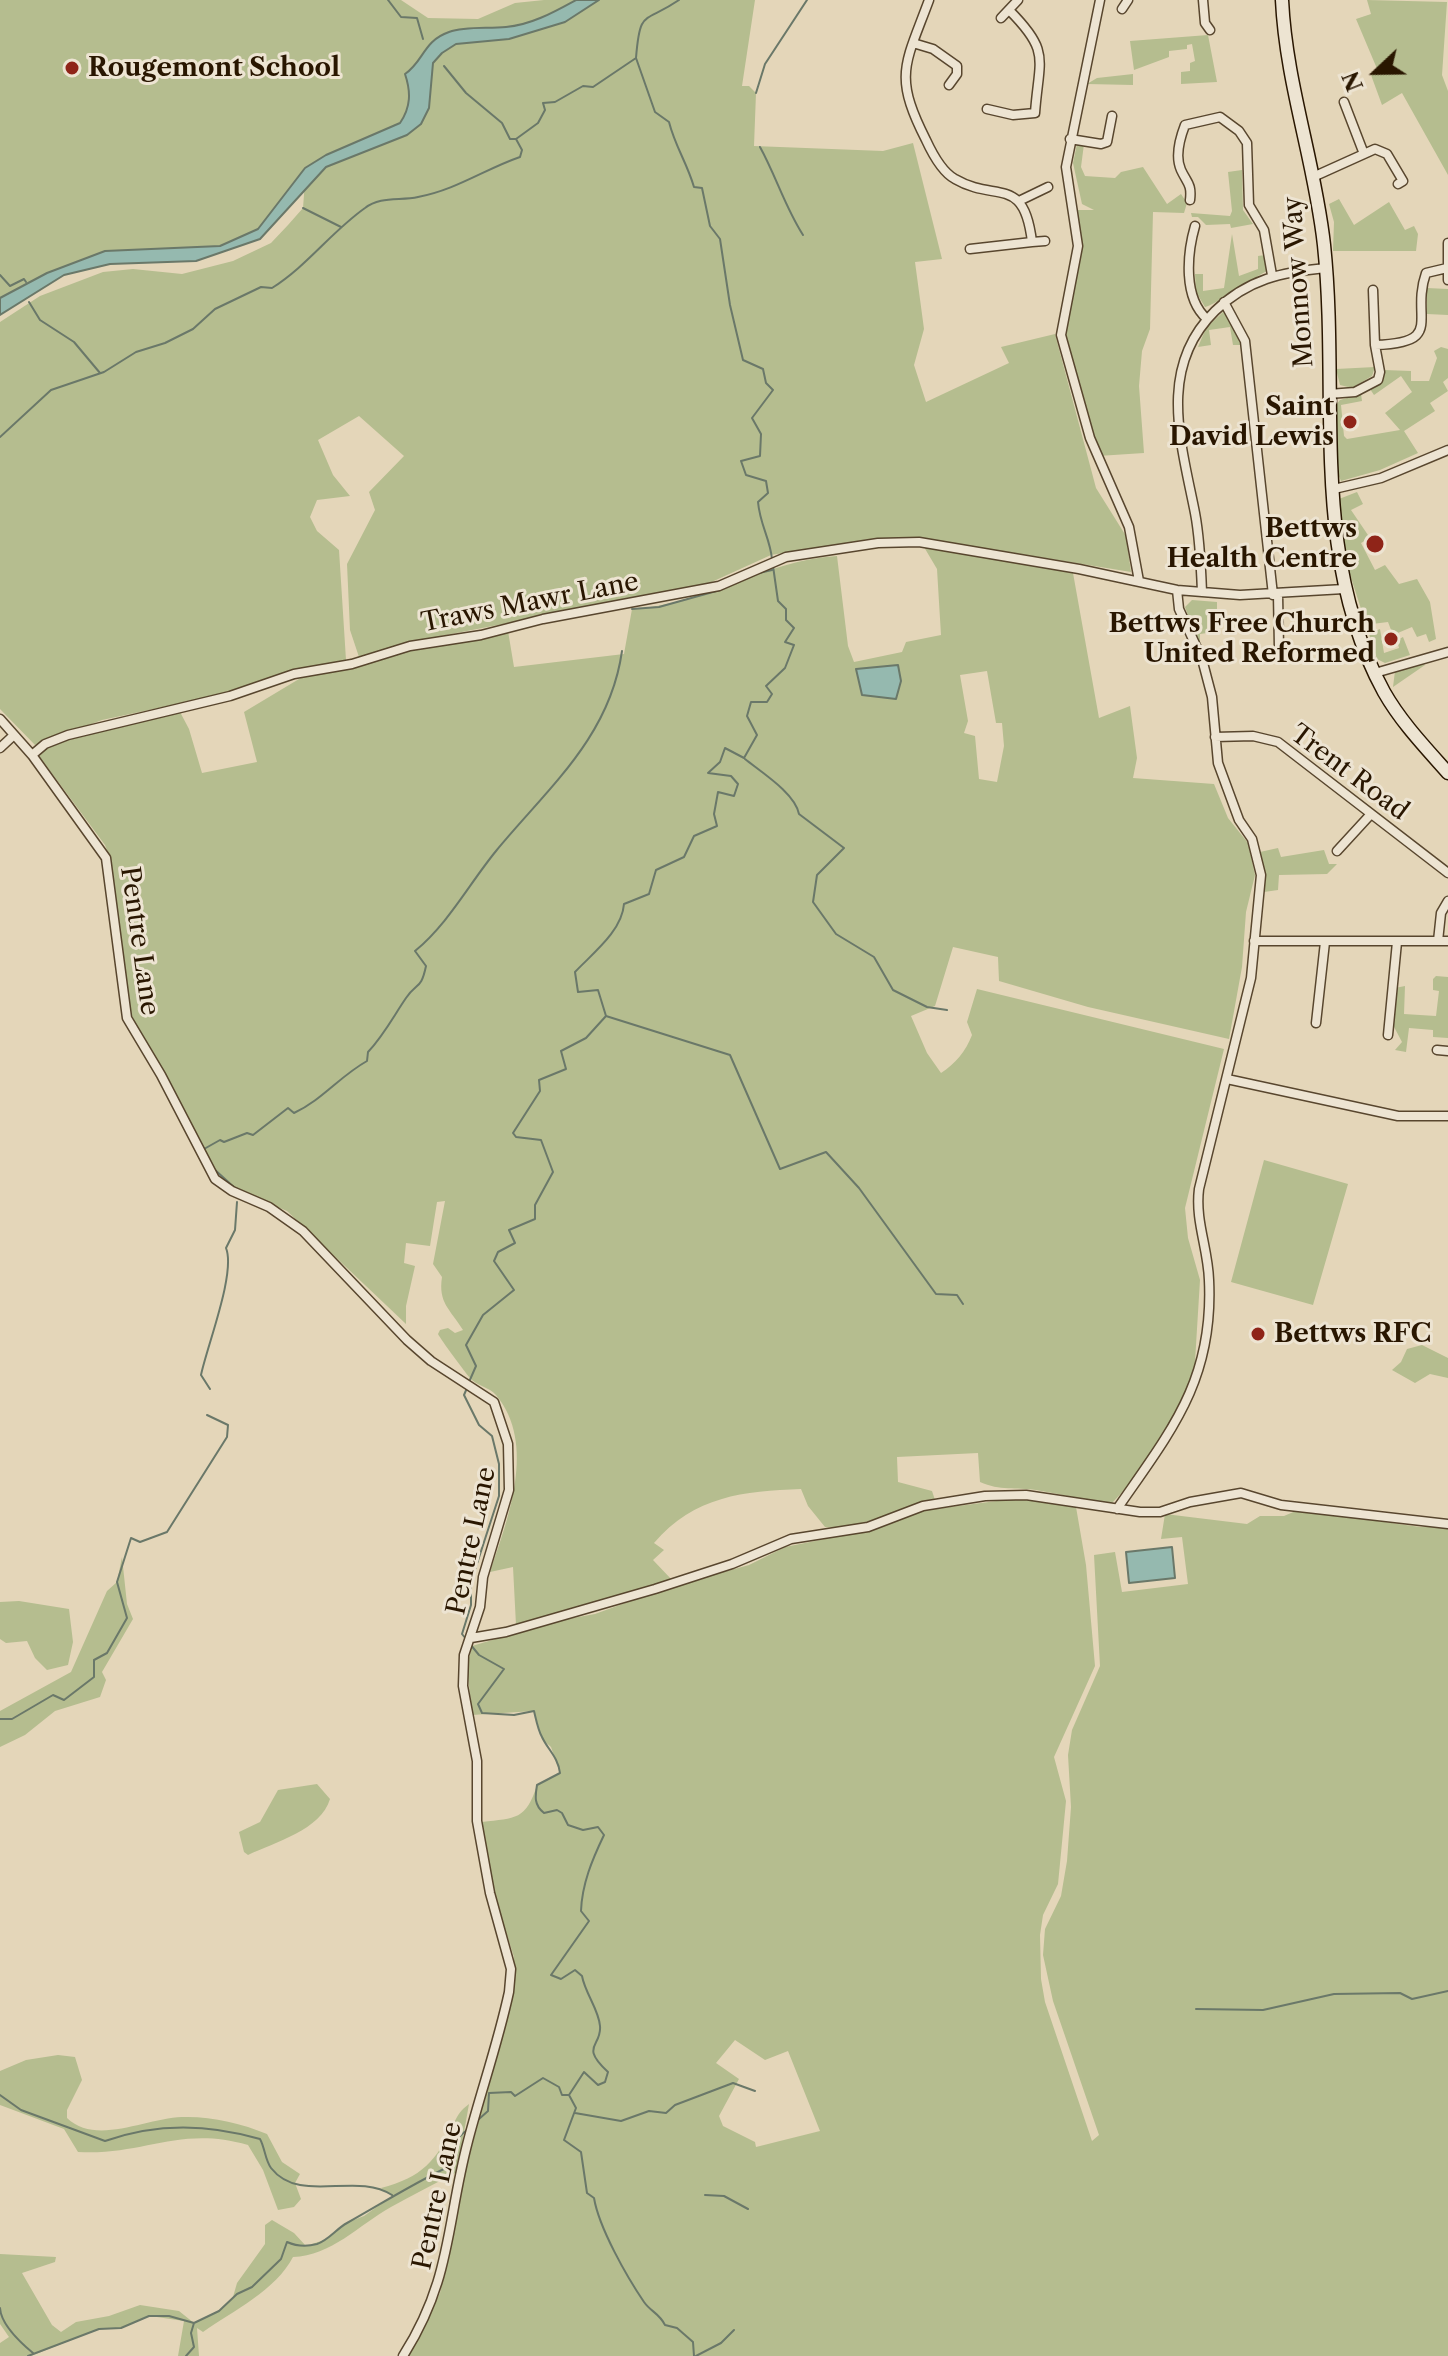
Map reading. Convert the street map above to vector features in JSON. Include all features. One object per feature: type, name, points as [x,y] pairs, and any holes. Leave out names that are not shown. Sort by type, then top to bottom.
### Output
[{"type":"street","points":[[929,0],[903,74],[904,91],[933,154],[952,177],[1019,201],[1025,209],[1032,242]]},
{"type":"street","points":[[1001,18],[1018,0]]},
{"type":"street","points":[[1100,0],[1066,167],[1078,246],[1061,335],[1090,438],[1129,527],[1139,581]]},
{"type":"street","points":[[1122,9],[1128,0]]},
{"type":"street","points":[[1203,0],[1205,23],[1210,30]]},
{"type":"street","name":"Monnow Way","points":[[1282,0],[1285,44],[1313,177],[1326,268],[1333,518],[1344,589],[1375,673],[1399,714],[1448,773]]},
{"type":"street","points":[[990,112],[1013,115],[1040,112],[1041,51],[1033,34],[1009,10]]},
{"type":"street","points":[[913,43],[933,49],[957,66],[957,74],[949,85]]},
{"type":"street","points":[[1344,102],[1364,154]]},
{"type":"street","points":[[1070,139],[1101,144],[1107,142],[1112,116]]},
{"type":"street","points":[[1190,200],[1192,186],[1179,166],[1180,138],[1185,125],[1220,117],[1239,131],[1247,143],[1249,205],[1264,230],[1272,275]]},
{"type":"street","points":[[1313,177],[1375,149],[1387,154],[1403,181],[1398,184]]},
{"type":"street","points":[[1019,201],[1048,187]]},
{"type":"street","points":[[1195,226],[1190,242],[1191,299],[1207,319]]},
{"type":"street","points":[[985,236],[987,247]]},
{"type":"street","points":[[970,249],[1045,241]]},
{"type":"street","points":[[1448,243],[1448,280]]},
{"type":"street","points":[[1202,592],[1196,517],[1176,405],[1179,374],[1187,347],[1207,319],[1245,286],[1272,275],[1326,268]]},
{"type":"street","points":[[1375,345],[1402,344],[1416,337],[1422,325],[1426,273],[1447,268]]},
{"type":"street","points":[[1329,394],[1355,392],[1378,380],[1380,372],[1375,345],[1373,290]]},
{"type":"street","points":[[1224,302],[1245,341],[1279,648],[1283,655]]},
{"type":"street","points":[[1334,489],[1381,478],[1448,450]]},
{"type":"street","name":"Traws Mawr Lane","points":[[32,755],[45,744],[68,735],[230,696],[294,674],[352,664],[410,646],[481,635],[543,619],[719,586],[786,557],[878,543],[919,542],[1177,590],[1275,595],[1344,589]]},
{"type":"street","points":[[1117,1509],[1173,1431],[1193,1394],[1207,1323],[1209,1282],[1196,1213],[1207,1151],[1251,978],[1254,941],[1259,861],[1252,839],[1229,796],[1218,763],[1212,697],[1202,659],[1179,609],[1177,590]]},
{"type":"street","points":[[1375,673],[1448,652]]},
{"type":"street","name":"Pentre Lane","points":[[0,719],[32,755],[106,858],[127,1018],[161,1075],[208,1169],[225,1187],[269,1207],[303,1231],[407,1340],[494,1402],[508,1444],[509,1490],[483,1577],[480,1607],[464,1655],[463,1686],[477,1761],[477,1821],[490,1893],[511,1969],[503,2019],[469,2137],[437,2292],[427,2317],[403,2356]]},
{"type":"street","points":[[0,748],[14,735]]},
{"type":"street","name":"Trent Road","points":[[1215,737],[1253,736],[1278,742],[1448,873]]},
{"type":"street","points":[[1337,851],[1371,814]]},
{"type":"street","points":[[1254,941],[1443,941],[1441,913],[1448,901]]},
{"type":"street","points":[[1316,1023],[1325,942]]},
{"type":"street","points":[[1388,1035],[1397,942]]},
{"type":"street","points":[[1437,1050],[1448,1051]]},
{"type":"street","points":[[1227,1079],[1398,1116],[1448,1116]]},
{"type":"street","points":[[471,1638],[506,1632],[655,1589],[732,1564],[791,1539],[868,1527],[923,1506],[996,1495],[1026,1495],[1117,1509],[1160,1512],[1190,1502],[1241,1493],[1281,1505],[1448,1524]]},
{"type":"green space","points":[[0,0],[401,0],[428,18],[478,19],[515,3],[544,0],[755,0],[742,86],[749,86],[756,93],[754,146],[883,151],[913,143],[942,259],[915,262],[924,329],[914,365],[926,402],[1009,363],[1001,347],[1055,334],[1096,488],[1126,536],[1131,572],[935,540],[870,539],[771,555],[705,585],[415,641],[359,657],[350,630],[347,564],[375,510],[369,492],[404,456],[359,416],[318,440],[333,475],[350,496],[317,500],[310,517],[317,531],[339,550],[346,660],[210,697],[102,720],[35,745],[0,709],[0,322],[40,296],[103,272],[133,269],[182,274],[233,261],[271,243],[288,225],[303,208],[305,181],[298,177],[258,229],[220,246],[105,251],[47,273],[0,298]]},
{"type":"green space","points":[[1367,0],[1447,2],[1442,75],[1448,91],[1448,175],[1402,93],[1382,105],[1371,75],[1378,71],[1356,19],[1371,14]]},
{"type":"green space","points":[[1208,35],[1217,82],[1181,84],[1181,72],[1190,71],[1190,63],[1195,61],[1192,44],[1187,45],[1187,49],[1169,51],[1169,57],[1134,70],[1130,41]]},
{"type":"green space","points":[[1133,74],[1133,85],[1087,84],[1097,78]]},
{"type":"green space","points":[[1077,144],[1084,144],[1081,167],[1085,176],[1115,178],[1121,172],[1143,167],[1167,204],[1181,194],[1187,203],[1184,213],[1153,212],[1150,329],[1142,351],[1139,386],[1144,453],[1098,456],[1061,335],[1078,246],[1072,210],[1094,210],[1082,204],[1073,163]]},
{"type":"green space","points":[[1242,170],[1243,210],[1253,224],[1231,228],[1230,224],[1206,225],[1198,217],[1192,217],[1191,213],[1230,216],[1228,172]]},
{"type":"green space","points":[[1339,199],[1354,225],[1389,202],[1405,230],[1414,226],[1418,234],[1416,251],[1333,251],[1334,222],[1329,204]]},
{"type":"green space","points":[[1232,234],[1239,276],[1258,269],[1258,256],[1265,255],[1267,271],[1205,307],[1196,292],[1195,274],[1203,274],[1203,291],[1224,288]]},
{"type":"green space","points":[[1427,288],[1448,289],[1448,315],[1427,314]]},
{"type":"green space","points":[[1223,312],[1228,314],[1242,345],[1233,345],[1230,327],[1209,330],[1211,345],[1198,347],[1206,328]]},
{"type":"green space","points":[[1441,347],[1448,349],[1448,378],[1443,382],[1448,391],[1430,403],[1435,411],[1404,431],[1418,453],[1380,470],[1341,481],[1335,467],[1335,406],[1340,400],[1361,394],[1362,401],[1341,405],[1344,436],[1347,439],[1400,430],[1385,413],[1412,392],[1401,376],[1374,395],[1370,389],[1384,378],[1384,370],[1411,371],[1411,381],[1429,381],[1437,358],[1434,351]]},
{"type":"green space","points":[[1375,367],[1372,376],[1352,388],[1340,385],[1336,369]]},
{"type":"green space","points":[[1357,492],[1363,504],[1351,510],[1370,538],[1361,543],[1375,570],[1385,565],[1399,584],[1417,579],[1430,602],[1436,639],[1429,642],[1426,634],[1417,637],[1412,627],[1393,635],[1388,622],[1372,624],[1375,631],[1380,629],[1384,653],[1399,648],[1397,640],[1403,637],[1410,655],[1385,663],[1377,659],[1347,565],[1339,499]]},
{"type":"green space","points":[[924,547],[1073,573],[1099,718],[1130,706],[1137,758],[1133,778],[1214,784],[1228,818],[1248,843],[1255,875],[1246,912],[1242,967],[1229,1039],[1088,1007],[999,981],[998,957],[953,947],[935,1006],[911,1016],[927,1053],[941,1073],[960,1057],[970,1041],[972,1035],[967,1022],[977,989],[1224,1049],[1185,1208],[1188,1238],[1200,1280],[1193,1394],[1146,1467],[1112,1503],[987,1485],[980,1482],[978,1453],[897,1457],[898,1482],[932,1491],[936,1503],[908,1508],[867,1522],[825,1527],[808,1506],[801,1489],[721,1499],[686,1515],[654,1543],[664,1550],[653,1560],[672,1580],[516,1625],[513,1567],[490,1572],[511,1506],[517,1459],[515,1436],[508,1414],[496,1395],[470,1378],[438,1334],[440,1330],[448,1328],[455,1333],[463,1330],[443,1300],[442,1277],[433,1264],[445,1201],[437,1202],[430,1246],[406,1243],[404,1263],[415,1266],[406,1306],[406,1324],[287,1211],[237,1190],[208,1162],[132,1016],[125,991],[111,861],[105,845],[39,756],[48,747],[64,741],[180,712],[189,729],[202,773],[257,762],[244,712],[304,676],[348,669],[413,649],[508,631],[514,667],[624,654],[632,609],[684,600],[810,559],[837,556],[848,646],[854,662],[902,652],[906,642],[941,635],[937,569]],"holes":[[[987,671],[996,723],[1002,723],[1004,746],[997,782],[979,779],[975,736],[964,733],[968,721],[960,675]]]},
{"type":"green space","points":[[1192,600],[1217,602],[1217,614],[1207,616],[1207,633],[1200,634],[1200,649],[1185,607]]},
{"type":"green space","points":[[1421,662],[1425,665],[1393,687],[1395,671]]},
{"type":"green space","points":[[1278,848],[1281,857],[1324,850],[1329,864],[1337,864],[1327,874],[1279,875],[1278,890],[1264,892],[1260,852]]},
{"type":"green space","points":[[1436,976],[1448,977],[1448,1038],[1433,1037],[1433,1030],[1409,1028],[1406,1052],[1395,1050],[1402,1042],[1393,1025],[1395,988],[1405,986],[1404,1014],[1436,1016],[1439,991],[1433,990],[1433,979]]},
{"type":"green space","points":[[1264,1160],[1348,1184],[1313,1305],[1231,1282]]},
{"type":"green space","points":[[1422,1345],[1448,1358],[1448,1378],[1430,1374],[1415,1383],[1392,1370],[1401,1362],[1407,1349]]},
{"type":"green space","points":[[1004,1500],[1048,1500],[1076,1507],[1086,1565],[1095,1666],[1054,1757],[1066,1801],[1058,1884],[1043,1915],[1040,1935],[1041,1979],[1045,2002],[1092,2141],[1099,2135],[1053,2001],[1043,1955],[1045,1929],[1061,1896],[1067,1861],[1071,1807],[1068,1755],[1072,1730],[1100,1666],[1094,1555],[1115,1552],[1122,1592],[1188,1584],[1182,1537],[1161,1539],[1165,1514],[1247,1524],[1260,1516],[1284,1516],[1298,1510],[1420,1527],[1448,1527],[1448,2356],[408,2356],[440,2293],[461,2186],[509,2010],[514,1957],[494,1894],[482,1822],[518,1815],[529,1805],[537,1785],[560,1773],[551,1747],[542,1739],[534,1711],[472,1715],[467,1666],[472,1646],[556,1621],[595,1614],[669,1587],[749,1565],[785,1547],[870,1530],[920,1511]],"holes":[[[735,2040],[765,2060],[788,2051],[820,2131],[756,2147],[755,2142],[723,2126],[719,2116],[739,2079],[716,2063]]]},
{"type":"green space","points":[[122,1557],[127,1604],[133,1619],[102,1672],[106,1680],[100,1697],[55,1711],[25,1735],[0,1747],[0,1711],[71,1672],[107,1591],[117,1582]]},
{"type":"green space","points":[[19,1601],[69,1609],[73,1642],[68,1665],[47,1670],[35,1658],[27,1641],[6,1643],[0,1639],[0,1602]]},
{"type":"green space","points":[[317,1784],[330,1799],[317,1819],[283,1840],[248,1855],[244,1852],[239,1832],[260,1822],[278,1790]]},
{"type":"green space","points":[[58,2055],[75,2057],[82,2080],[67,2110],[67,2118],[79,2126],[107,2130],[168,2118],[193,2117],[247,2127],[267,2134],[282,2162],[300,2174],[295,2183],[301,2199],[294,2207],[278,2210],[263,2170],[248,2145],[202,2138],[122,2150],[78,2152],[64,2129],[0,2105],[0,2071],[26,2060]]},
{"type":"green space","points":[[469,2104],[457,2172],[391,2207],[332,2245],[293,2257],[276,2280],[253,2299],[203,2332],[197,2328],[199,2356],[178,2356],[184,2321],[150,2316],[121,2328],[99,2329],[31,2356],[0,2356],[0,2343],[9,2337],[0,2324],[0,2254],[56,2257],[55,2262],[22,2273],[52,2325],[61,2332],[76,2322],[109,2316],[140,2305],[179,2311],[194,2323],[219,2311],[233,2297],[237,2283],[265,2244],[265,2225],[272,2220],[294,2233],[306,2246],[327,2239],[346,2223],[364,2216],[392,2196],[381,2188],[407,2179],[426,2166],[441,2148],[459,2114]]},
{"type":"water","points":[[576,0],[599,0],[565,22],[509,39],[456,44],[442,53],[433,63],[429,108],[421,124],[407,135],[326,167],[260,239],[196,261],[110,264],[64,275],[0,315],[0,298],[47,273],[105,251],[220,246],[258,229],[305,168],[326,155],[400,123],[409,99],[405,74],[440,36],[470,28],[524,24]]},
{"type":"water","points":[[898,665],[901,681],[896,699],[862,695],[856,669]]},
{"type":"water","points":[[1172,1547],[1175,1578],[1129,1583],[1126,1552]]},
{"type":"waterway","points":[[388,0],[401,17],[417,18],[423,39]]},
{"type":"waterway","points":[[0,437],[51,390],[104,372],[136,352],[165,343],[193,329],[215,309],[261,287],[272,288],[297,270],[371,204],[432,194],[520,157],[522,150],[516,139],[538,123],[545,110],[543,103],[555,102],[583,86],[593,87],[636,58],[642,24],[679,0]]},
{"type":"waterway","points":[[756,93],[765,64],[807,0]]},
{"type":"waterway","points":[[636,58],[655,112],[669,122],[694,187],[702,188],[710,226],[720,239],[730,305],[743,360],[763,369],[766,383],[773,390],[752,418],[761,434],[760,456],[741,461],[746,475],[766,481],[768,493],[758,502],[772,559]]},
{"type":"waterway","points":[[444,66],[466,93],[502,123],[510,139],[516,139]]},
{"type":"waterway","points":[[760,147],[803,235]]},
{"type":"waterway","points":[[303,208],[341,227]]},
{"type":"waterway","points":[[0,275],[10,286],[24,279],[26,282]]},
{"type":"waterway","points":[[29,302],[40,320],[74,342],[100,373]]},
{"type":"waterway","points":[[469,1382],[476,1366],[466,1345],[483,1315],[514,1290],[494,1261],[498,1252],[515,1243],[509,1230],[535,1219],[535,1205],[553,1172],[541,1140],[516,1137],[513,1133],[540,1091],[539,1080],[566,1069],[561,1051],[586,1038],[606,1016],[598,990],[578,992],[575,972],[612,932],[624,904],[649,894],[656,870],[684,857],[694,836],[717,826],[714,814],[718,792],[734,796],[738,784],[731,776],[708,773],[720,762],[725,748],[744,758],[757,735],[747,716],[751,702],[767,702],[772,694],[766,686],[785,668],[794,645],[785,642],[794,628],[786,620],[786,609],[778,601],[773,566]]},
{"type":"waterway","points":[[759,573],[772,570]]},
{"type":"waterway","points":[[632,609],[659,607],[720,590]]},
{"type":"waterway","points":[[204,1149],[220,1140],[224,1142],[247,1133],[253,1135],[288,1108],[294,1113],[304,1108],[367,1061],[368,1052],[422,979],[426,966],[415,951],[448,916],[496,851],[556,783],[591,735],[605,710],[622,651]]},
{"type":"waterway","points":[[745,759],[791,798],[799,814],[844,848],[817,875],[813,902],[836,934],[874,957],[893,990],[927,1007],[947,1010]]},
{"type":"waterway","points":[[606,1016],[730,1055],[780,1169],[826,1152],[859,1188],[936,1294],[957,1295],[963,1304]]},
{"type":"waterway","points":[[214,1169],[236,1189]]},
{"type":"waterway","points":[[210,1389],[201,1375],[224,1292],[228,1259],[226,1248],[235,1230],[237,1202]]},
{"type":"waterway","points":[[466,1639],[462,1634],[471,1605],[471,1582],[499,1496],[499,1464],[492,1436],[479,1425],[464,1395],[467,1388]]},
{"type":"waterway","points":[[0,1719],[12,1719],[53,1695],[64,1700],[94,1677],[94,1660],[107,1653],[127,1618],[117,1582],[131,1538],[140,1542],[167,1532],[227,1437],[228,1425],[207,1415]]},
{"type":"waterway","points":[[470,1644],[479,1655],[504,1669],[478,1704],[482,1713],[514,1715],[534,1711],[541,1734],[557,1762],[560,1773],[537,1785],[538,1807],[544,1813],[557,1810],[568,1825],[583,1830],[598,1827],[604,1835],[583,1891],[581,1911],[589,1921],[551,1975],[561,1979],[575,1970],[582,1976],[600,2026],[593,2051],[608,2072],[605,2082],[598,2085],[584,2072],[569,2095],[576,2108],[564,2140],[581,2152],[587,2193],[594,2198],[608,2237],[630,2279],[644,2302],[665,2325],[677,2328],[693,2342],[694,2356]]},
{"type":"waterway","points":[[1196,2009],[1263,2010],[1334,1994],[1400,1993],[1412,1999],[1448,1991]]},
{"type":"waterway","points":[[479,2119],[488,2111],[489,2093],[511,2092],[515,2096],[543,2078],[559,2087],[562,2095],[568,2095]]},
{"type":"waterway","points":[[575,2113],[621,2121],[649,2111],[666,2113],[675,2105],[733,2083],[755,2091]]},
{"type":"waterway","points":[[0,2095],[21,2110],[105,2141],[143,2131],[182,2128],[241,2134],[260,2139],[271,2168],[283,2179],[313,2186],[378,2188],[392,2195]]},
{"type":"waterway","points":[[28,2356],[99,2329],[121,2328],[149,2316],[169,2316],[194,2323],[219,2311],[237,2294],[252,2287],[281,2259],[287,2242],[305,2246],[321,2242],[347,2223],[450,2166],[452,2143],[468,2129]]},
{"type":"waterway","points":[[705,2195],[724,2196],[748,2209]]},
{"type":"waterway","points":[[0,2308],[8,2327],[33,2353]]},
{"type":"waterway","points":[[186,2356],[194,2347],[191,2333],[194,2323]]},
{"type":"waterway","points":[[696,2356],[721,2343],[734,2330]]},
{"type":"place","name":"Rougemont School","points":[[72,68]]},
{"type":"place","name":"Saint David Lewis","points":[[1350,422]]},
{"type":"place","name":"Bettws Health Centre","points":[[1375,544]]},
{"type":"place","name":"Bettws Free Church United Reformed","points":[[1391,639]]},
{"type":"place","name":"Bettws RFC","points":[[1258,1334]]}]
